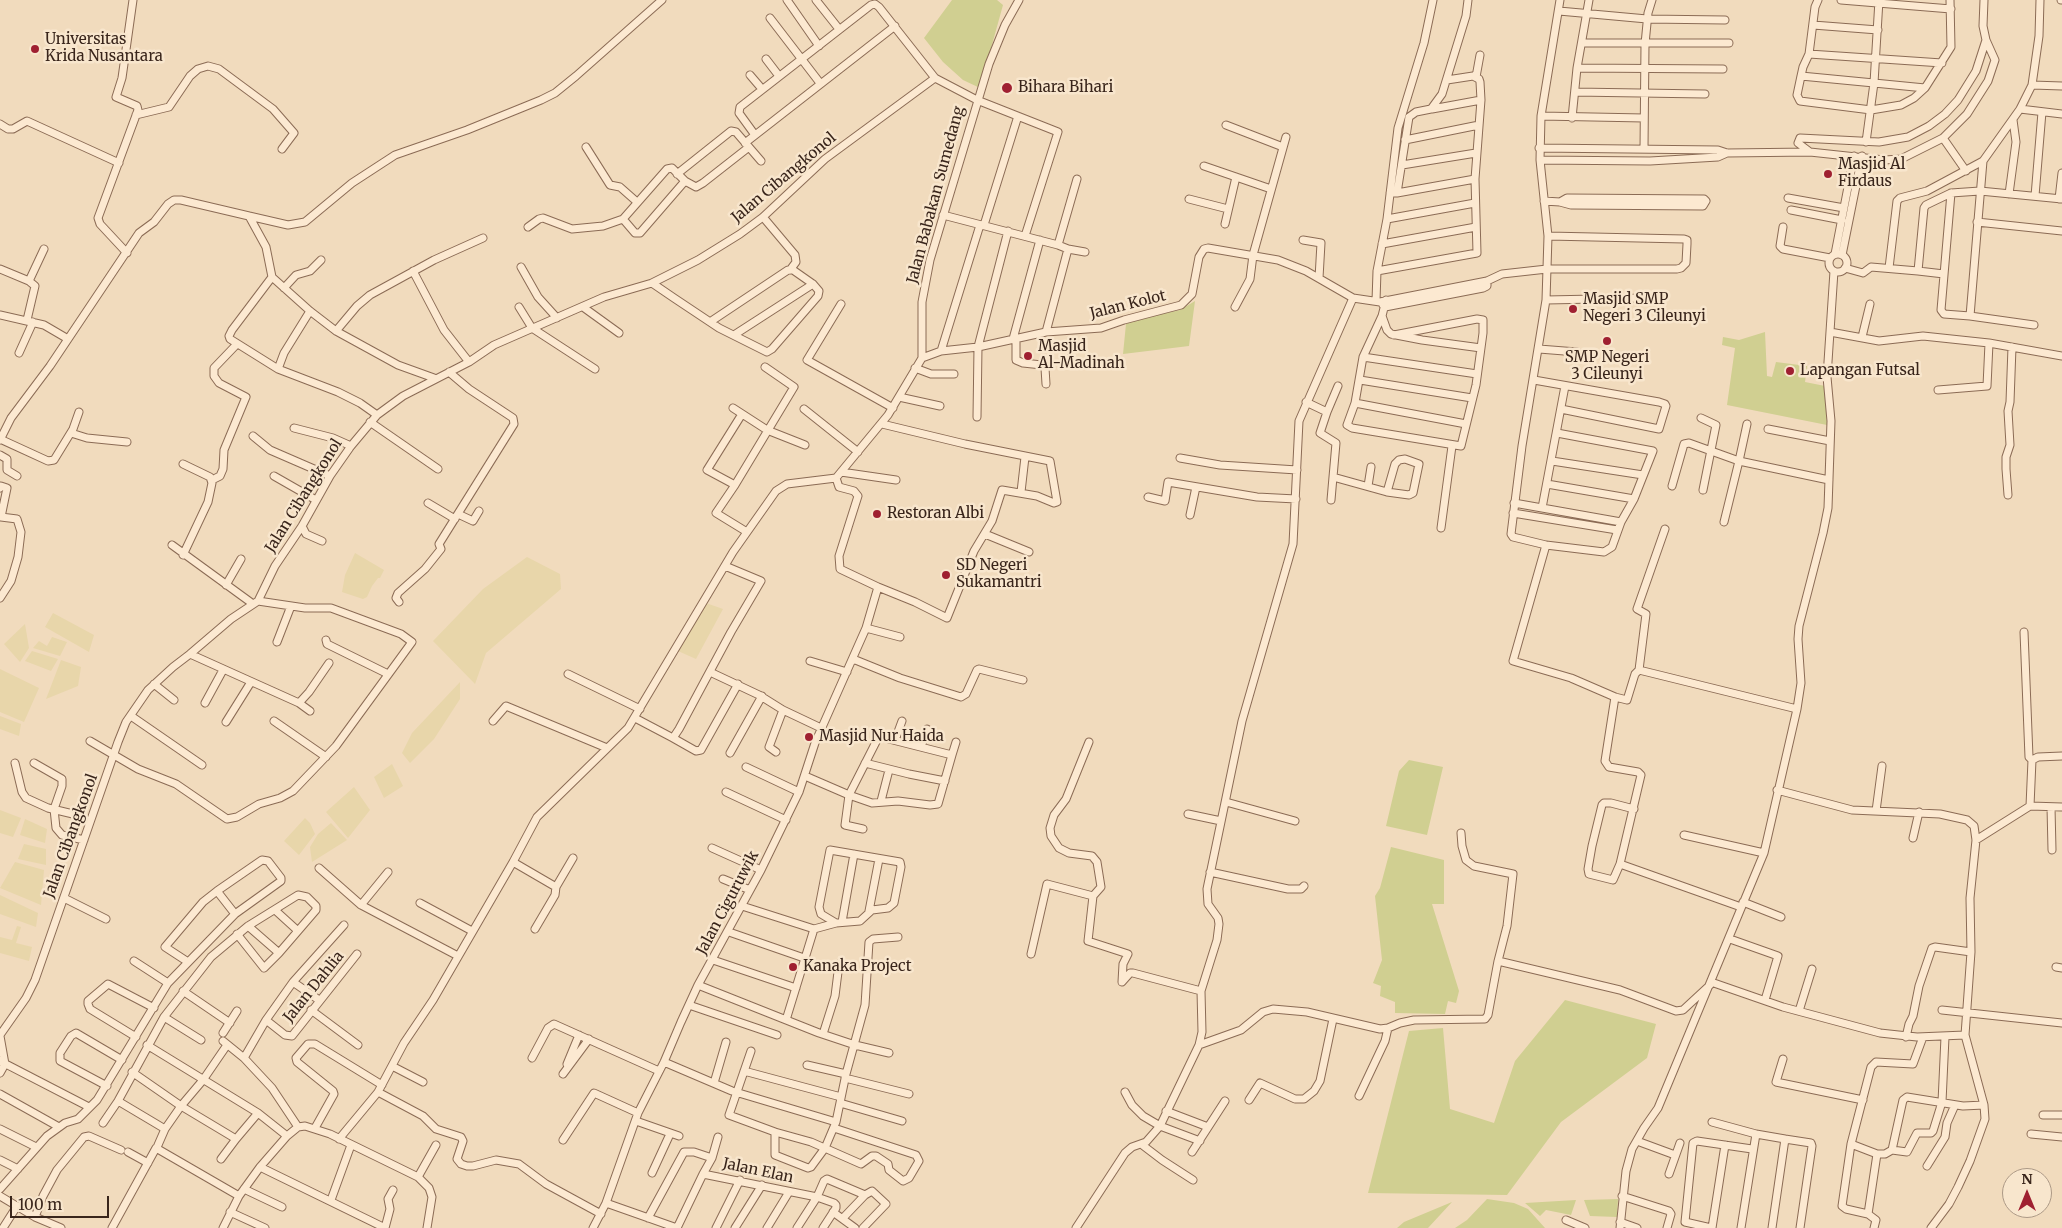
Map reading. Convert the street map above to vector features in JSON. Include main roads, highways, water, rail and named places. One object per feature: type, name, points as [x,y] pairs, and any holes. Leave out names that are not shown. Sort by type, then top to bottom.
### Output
[{"type":"place","name":"Universitas Krida Nusantara","points":[[35,49]]},
{"type":"place","name":"Bihara Bihari","points":[[1007,88]]},
{"type":"place","name":"Masjid Al Firdaus","points":[[1828,174]]},
{"type":"place","name":"Masjid SMP Negeri 3 Cileunyi","points":[[1573,309]]},
{"type":"place","name":"SMP Negeri 3 Cileunyi","points":[[1607,341]]},
{"type":"place","name":"Masjid Al-Madinah","points":[[1028,356]]},
{"type":"place","name":"Lapangan Futsal","points":[[1790,371]]},
{"type":"place","name":"Restoran Albi","points":[[877,514]]},
{"type":"place","name":"SD Negeri Sukamantri","points":[[946,575]]},
{"type":"place","name":"Masjid Nur Haida","points":[[809,737]]},
{"type":"place","name":"Kanaka Project","points":[[793,967]]}]
